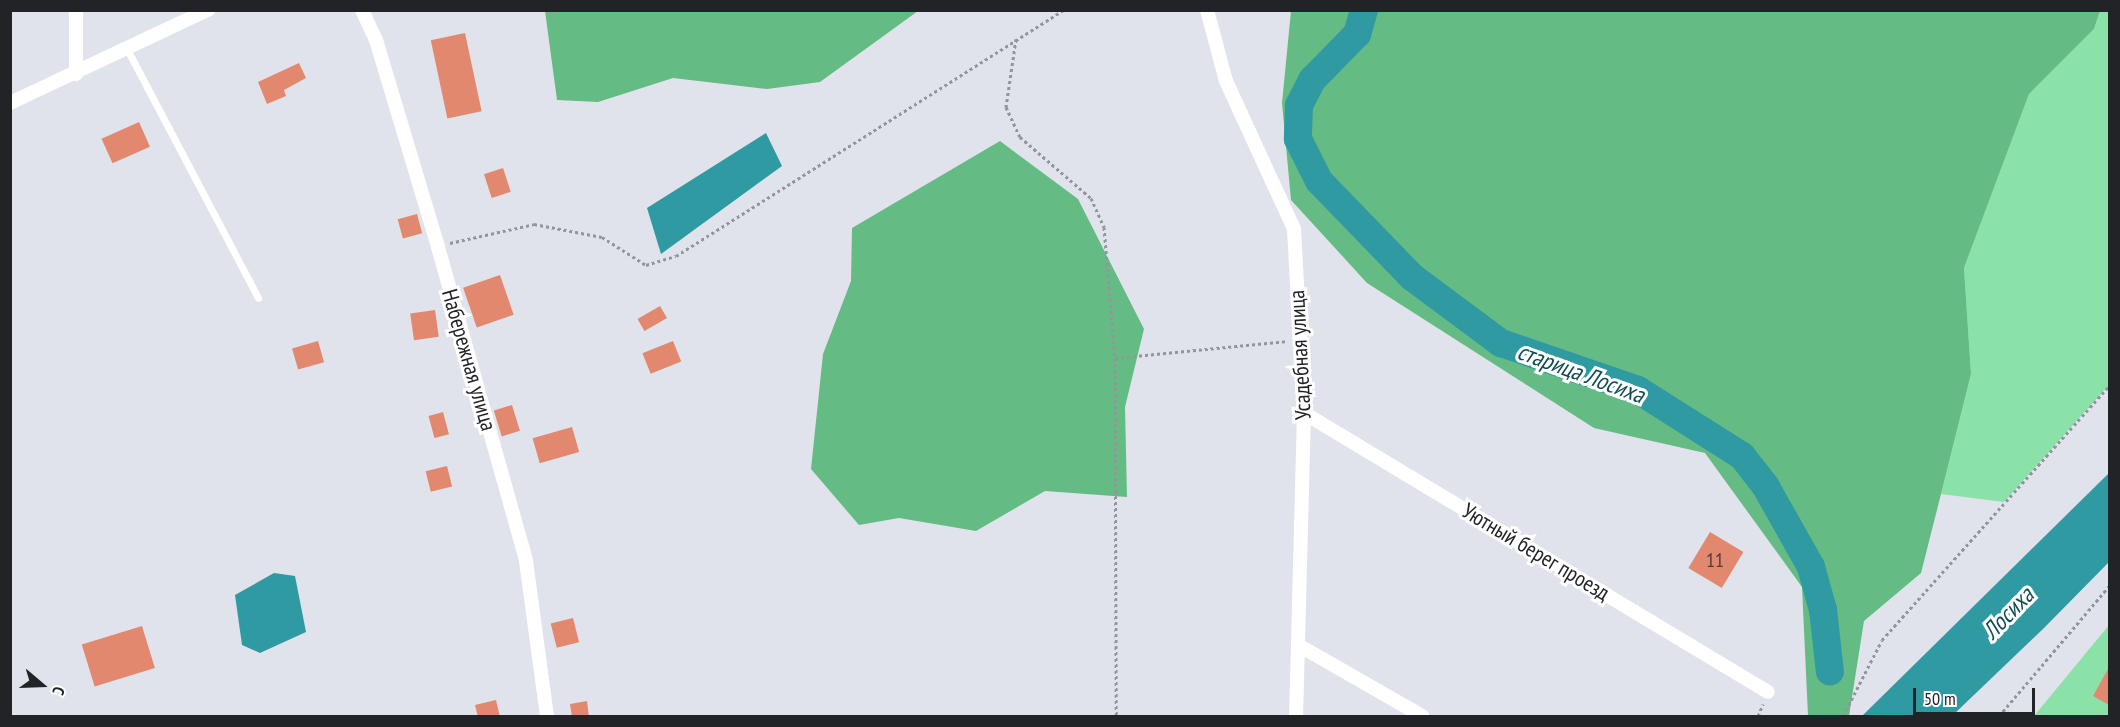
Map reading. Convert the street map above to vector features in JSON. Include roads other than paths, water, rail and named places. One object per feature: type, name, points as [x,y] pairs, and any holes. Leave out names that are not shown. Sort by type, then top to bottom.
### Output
[{"type":"street","points":[[76,10],[76,74]]},
{"type":"street","points":[[10,103],[128,51],[208,10]]},
{"type":"street","name":"Набережная улица","points":[[362,10],[376,40],[438,247],[526,561],[548,717]]},
{"type":"street","name":"Усадебная улица","points":[[1207,10],[1226,81],[1294,229],[1304,413],[1300,646],[1296,717]]},
{"type":"street","name":"Уютный берег проезд","points":[[1304,413],[1768,692]]},
{"type":"street","points":[[1300,646],[1422,717]]},
{"type":"lane","points":[[128,51],[258,298]]},
{"type":"water","points":[[766,133],[782,166],[661,254],[647,208]]},
{"type":"water","name":"Лосиха","points":[[2109,473],[2109,562],[2043,629],[1952,716],[1862,716]]},
{"type":"water","points":[[274,573],[295,576],[306,632],[260,653],[242,645],[235,595]]},
{"type":"waterway","name":"старица Лосиха","points":[[1364,10],[1357,34],[1312,80],[1299,105],[1298,139],[1319,181],[1412,277],[1501,343],[1638,390],[1742,456],[1766,487],[1811,567],[1823,610],[1830,672]]}]
